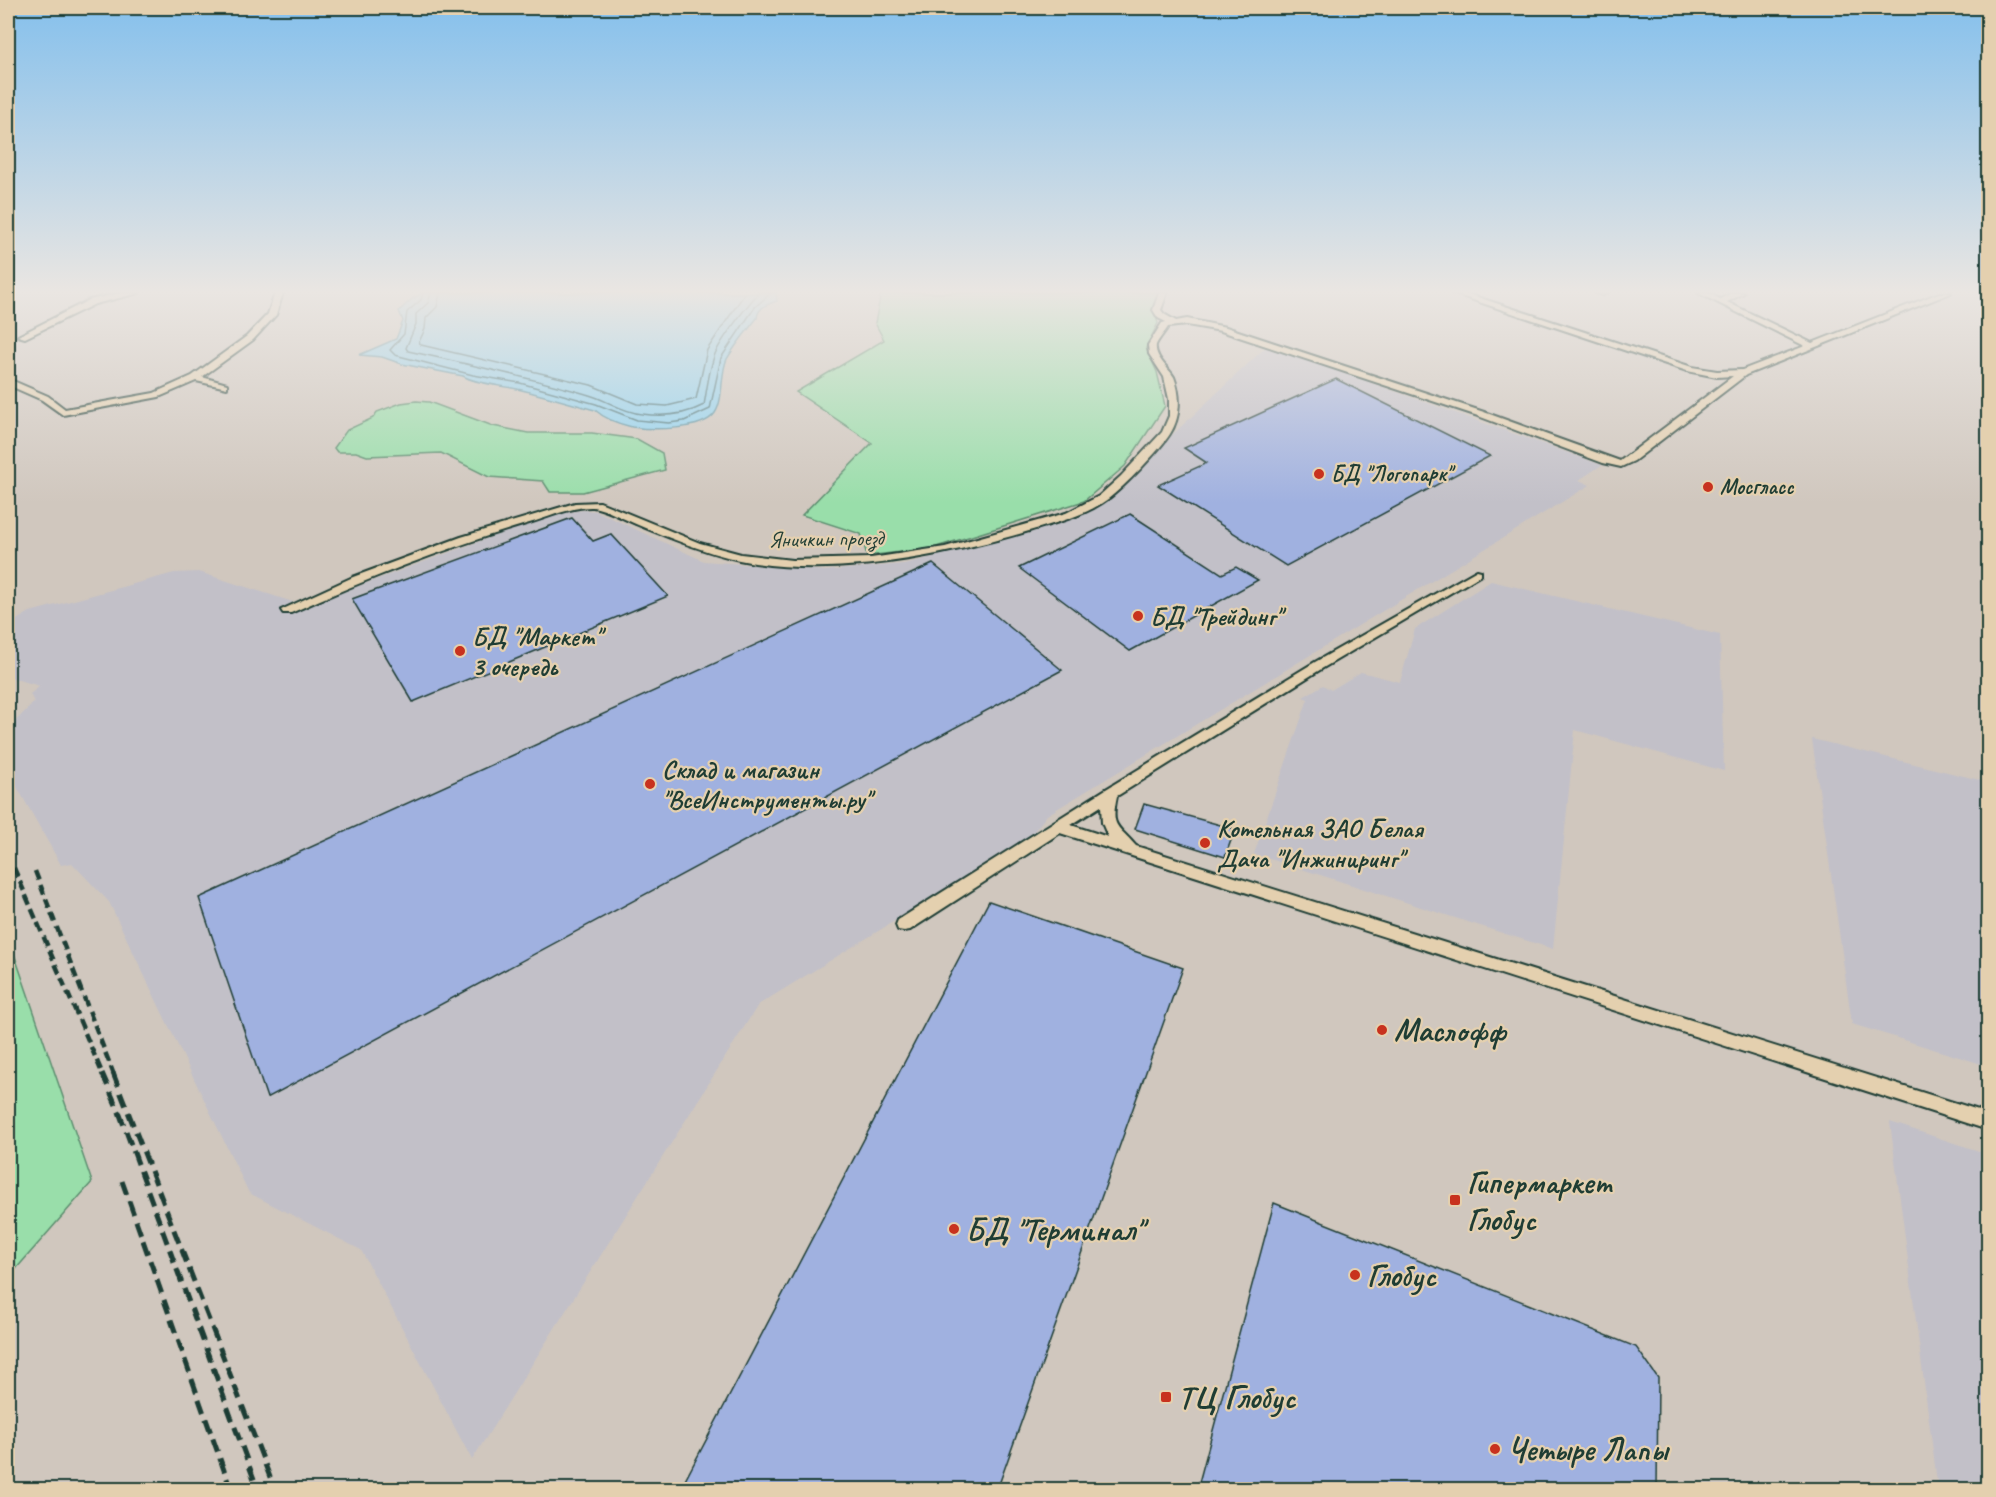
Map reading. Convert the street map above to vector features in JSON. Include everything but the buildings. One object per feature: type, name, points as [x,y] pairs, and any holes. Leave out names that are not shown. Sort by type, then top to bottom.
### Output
[{"type":"street","points":[[8,382],[45,398],[63,412],[156,395],[195,378],[216,363]]},
{"type":"street","name":"Яничкин проезд","points":[[287,609],[357,579],[465,539],[575,506],[596,504],[696,546],[741,557],[792,563],[871,561],[945,550],[980,542],[1070,515],[1103,498],[1125,478],[1166,433],[1174,416],[1174,399],[1169,377],[1159,363]]},
{"type":"street","points":[[1325,363],[1621,464],[1743,373],[1769,363]]},
{"type":"street","points":[[1671,363],[1717,374],[1743,373]]},
{"type":"street","points":[[195,378],[224,386]]},
{"type":"street","points":[[904,925],[1111,793],[1319,665],[1477,573]]},
{"type":"street","points":[[1111,793],[1106,814],[1108,824],[1115,836],[1141,854]]},
{"type":"street","points":[[1059,827],[1989,1122]]},
{"type":"street","points":[[1915,1099],[1989,1130]]},
{"type":"shaded area","points":[[1249,363],[1314,363],[1602,465],[1579,480],[1590,485],[1047,815],[1028,839],[758,1005],[472,1460],[361,1250],[249,1193],[109,902],[72,863],[61,865],[8,771],[8,729],[34,702],[30,694],[40,686],[8,677],[8,625],[30,612],[174,573],[199,572],[293,602],[285,607],[291,611],[551,515],[583,510],[596,511],[704,561],[825,571],[904,564],[1030,533],[1108,501],[1154,452]]},
{"type":"shaded area","points":[[1491,581],[1720,635],[1724,771],[1575,730],[1553,949],[1254,854],[1308,699],[1303,697],[1323,685],[1331,690],[1361,672],[1400,682],[1415,629]]},
{"type":"shaded area","points":[[1812,739],[1988,782],[1988,1066],[1852,1024]]},
{"type":"shaded area","points":[[1890,1122],[1988,1154],[1988,1489],[1938,1489]]},
{"type":"green space","points":[[845,363],[1153,363],[1165,406],[1125,466],[1084,501],[933,548],[867,556],[861,534],[802,515],[872,443],[796,392]]},
{"type":"green space","points":[[429,402],[493,426],[528,433],[592,433],[637,439],[662,453],[665,470],[583,492],[550,492],[543,481],[489,477],[441,453],[367,456],[356,452],[337,452],[334,448],[347,430],[373,418],[377,412],[401,403]]},
{"type":"green space","points":[[8,936],[92,1182],[8,1278]]},
{"type":"water","points":[[399,363],[726,363],[718,408],[709,419],[688,426],[651,429],[627,426],[595,410],[527,391]]},
{"type":"railway","points":[[8,854],[103,1075]]},
{"type":"railway","points":[[35,871],[114,1075]]},
{"type":"railway","points":[[102,1073],[119,1112],[258,1490]]},
{"type":"railway","points":[[113,1073],[275,1490]]},
{"type":"railway","points":[[122,1181],[231,1490]]},
{"type":"place","name":"БД \"Логопарк\"","points":[[1319,474]]},
{"type":"place","name":"Мосгласс","points":[[1708,487]]},
{"type":"place","name":"БД \"Трейдинг\"","points":[[1138,616]]},
{"type":"place","name":"БД \"Маркет\" 3 очередь","points":[[460,651]]},
{"type":"place","name":"Склад и магазин \"ВсеИнструменты.ру\"","points":[[650,784]]},
{"type":"place","name":"Котельная ЗАО Белая Дача \"Инжиниринг\"","points":[[1205,843]]},
{"type":"place","name":"Маслофф","points":[[1382,1030]]},
{"type":"place","name":"Гипермаркет Глобус","points":[[1455,1200]]},
{"type":"place","name":"БД \"Терминал\"","points":[[954,1229]]},
{"type":"place","name":"Глобус","points":[[1355,1275]]},
{"type":"place","name":"ТЦ Глобус","points":[[1166,1397]]},
{"type":"place","name":"Четыре Лапы","points":[[1495,1449]]}]
